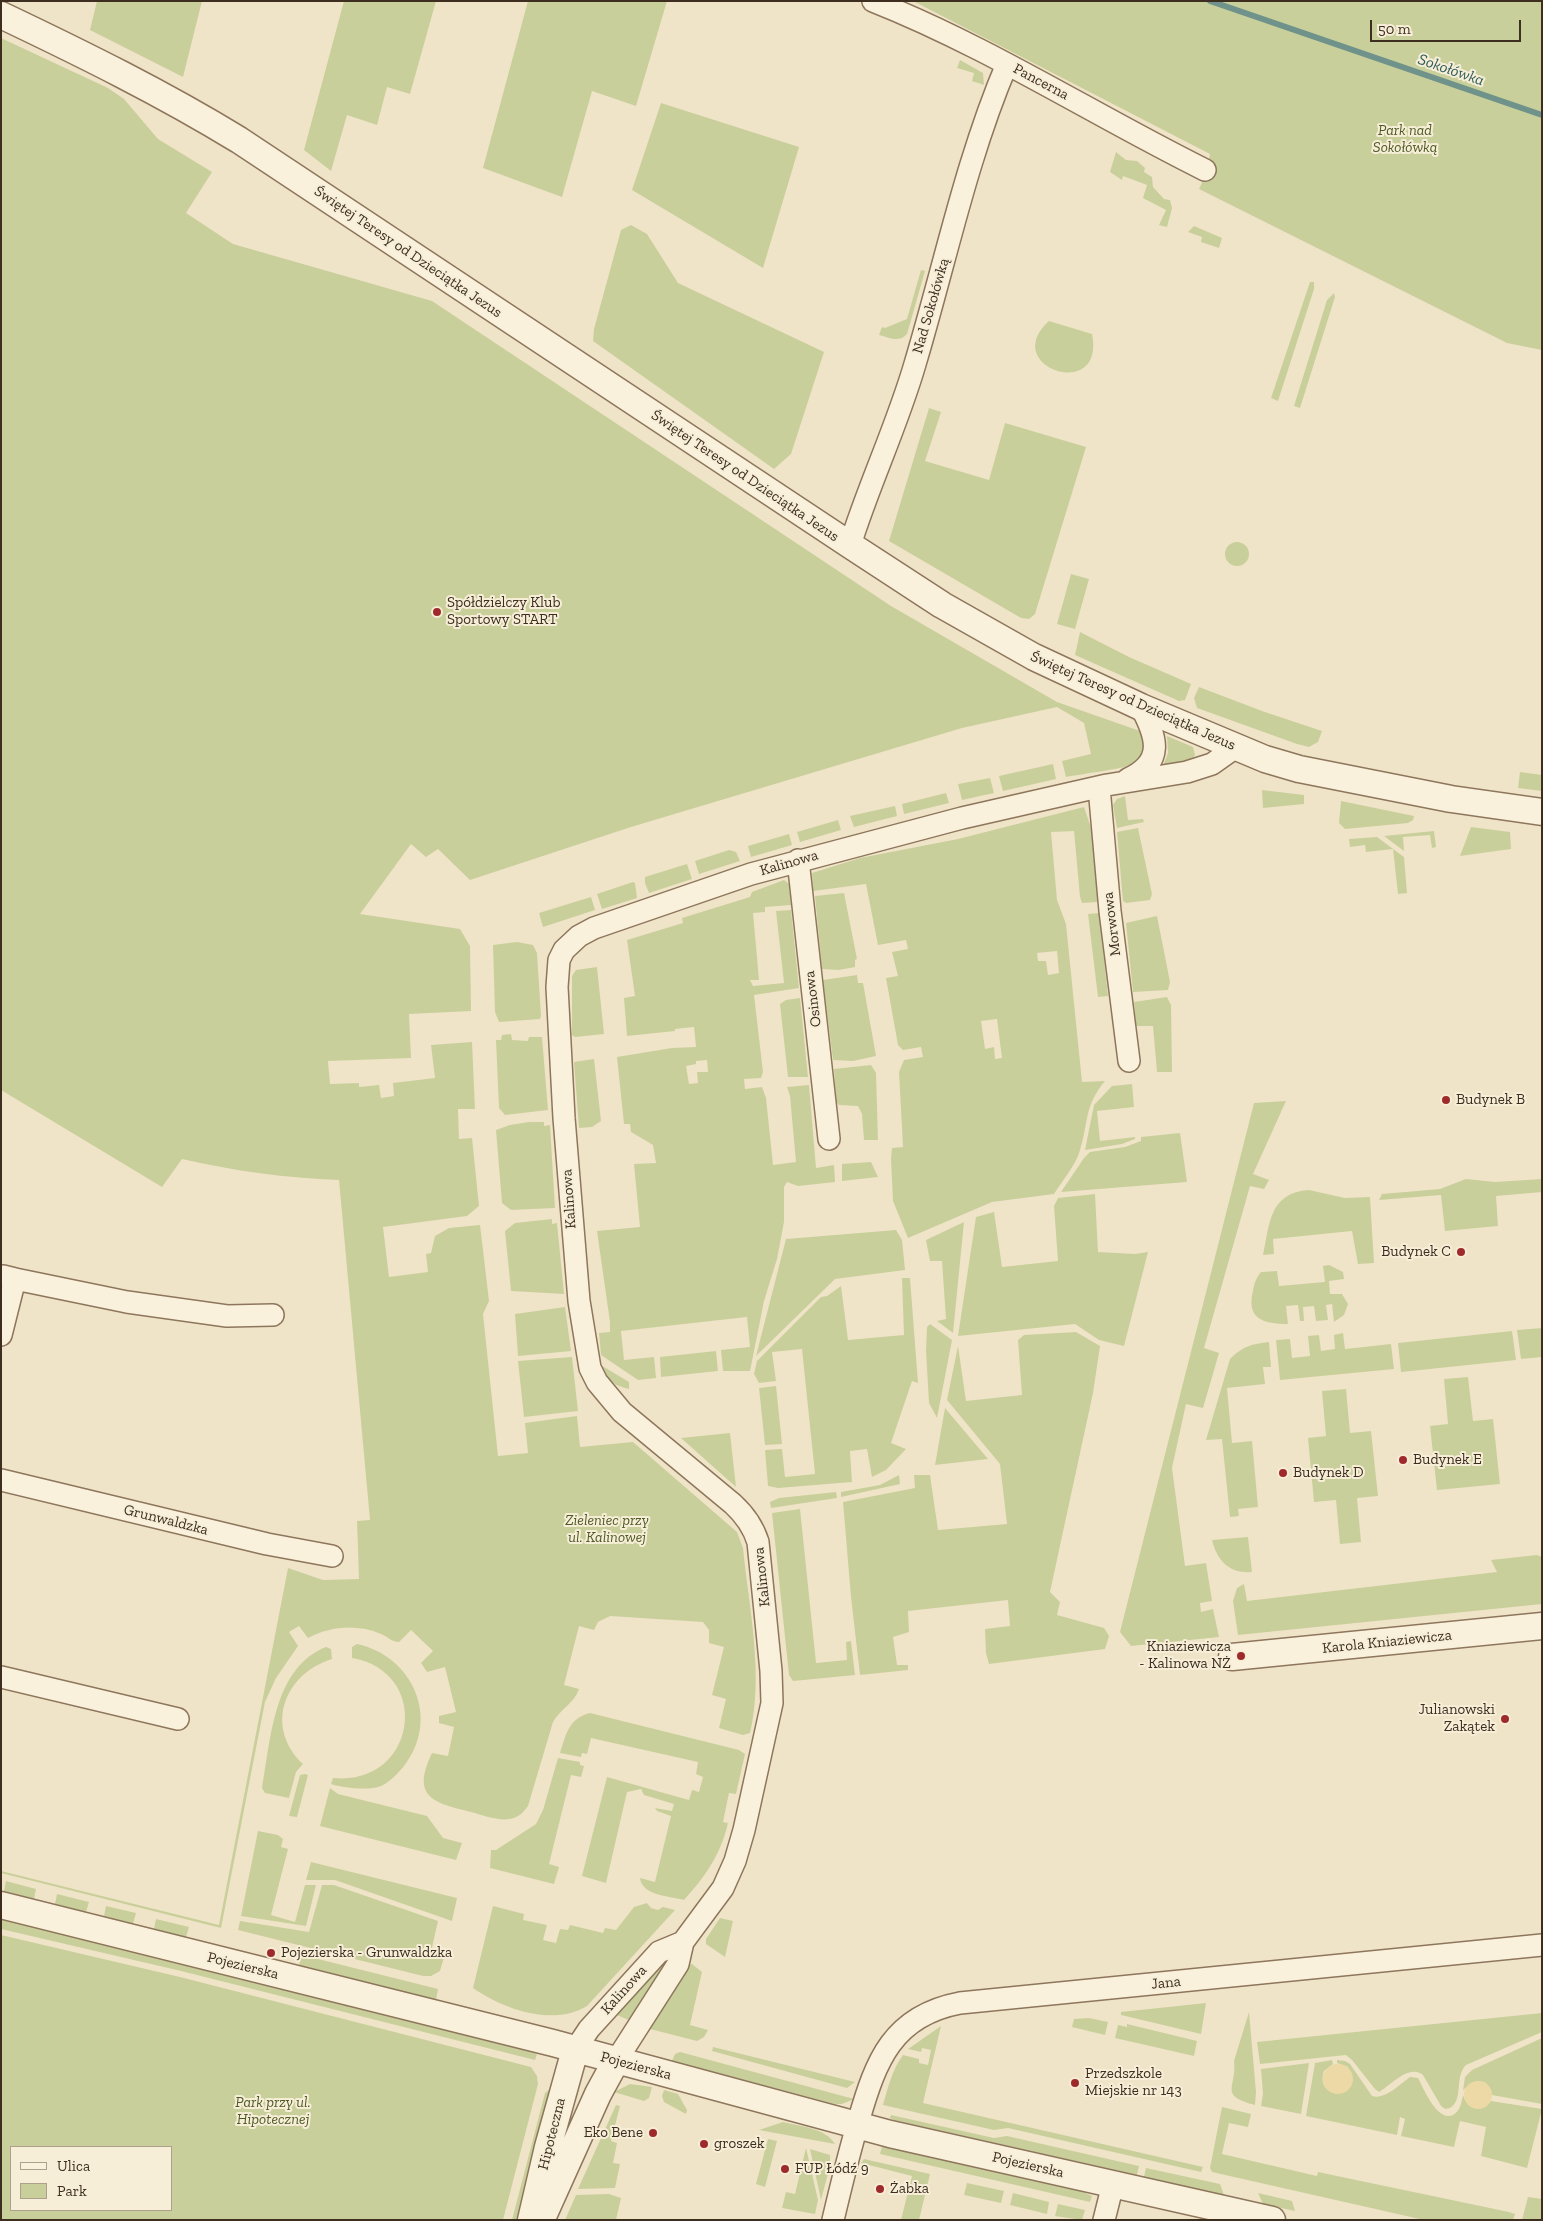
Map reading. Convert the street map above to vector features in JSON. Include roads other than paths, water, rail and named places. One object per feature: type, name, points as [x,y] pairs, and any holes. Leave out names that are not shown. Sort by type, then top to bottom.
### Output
[{"type":"street","name":"Pancerna","points":[[873,1],[1043,81],[1134,134],[1205,170]]},
{"type":"street","name":"Świętej Teresy od Dzieciątka Jezus","points":[[1,15],[98,61],[170,99],[239,140],[850,546],[942,605],[1034,658],[1141,708],[1236,747],[1299,769],[1460,800],[1542,812]]},
{"type":"street","name":"Nad Sokołówką","points":[[850,546],[908,386],[961,198],[994,94],[1007,64]]},
{"type":"street","name":"Kalinowa","points":[[1121,782],[1148,766],[1154,753],[1156,744],[1154,734],[1141,708]]},
{"type":"street","name":"Kalinowa","points":[[616,2061],[678,1964],[683,1942],[723,1888],[734,1866],[770,1720],[772,1686],[758,1542],[755,1531],[741,1512],[622,1412],[598,1382],[590,1368],[579,1301],[570,1211],[558,1022],[558,967],[561,956],[570,943],[594,928],[741,877],[798,860],[962,818],[1121,782],[1201,768],[1224,758],[1236,747]]},
{"type":"street","name":"Morwowa","points":[[1099,787],[1110,911],[1129,1061]]},
{"type":"street","name":"Osinowa","points":[[798,860],[829,1139]]},
{"type":"street","points":[[1,1335],[8,1277],[127,1302],[218,1315],[273,1315]]},
{"type":"street","name":"Grunwaldzka","points":[[1,1480],[267,1544],[332,1556]]},
{"type":"street","name":"Karola Kniaziewicza","points":[[1232,1657],[1542,1626]]},
{"type":"street","points":[[1,1677],[178,1719]]},
{"type":"street","name":"Pojezierska","points":[[1,1905],[575,2050],[857,2125],[1272,2220]]},
{"type":"street","name":"Kalinowa","points":[[575,2050],[589,2029],[660,1952],[683,1942]]},
{"type":"street","name":"Jana","points":[[833,2220],[857,2125],[874,2073],[890,2043],[903,2030],[918,2019],[947,2006],[1542,1945]]},
{"type":"street","name":"Hipoteczna","points":[[531,2220],[555,2119],[575,2050]]},
{"type":"street","name":"Hipoteczna","points":[[542,2220],[598,2094],[616,2061]]},
{"type":"street","points":[[1104,2220],[1113,2184]]},
{"type":"waterway","name":"Sokołówka","points":[[1210,1],[1542,115]]},
{"type":"place","name":"Spółdzielczy Klub Sportowy START","points":[[437,612]]},
{"type":"place","name":"Budynek B","points":[[1446,1100]]},
{"type":"place","name":"Budynek C","points":[[1461,1252]]},
{"type":"place","name":"Budynek E","points":[[1403,1460]]},
{"type":"place","name":"Budynek D","points":[[1283,1473]]},
{"type":"place","name":"Kniaziewicza - Kalinowa NŻ","points":[[1241,1656]]},
{"type":"place","name":"Julianowski Zakątek","points":[[1505,1719]]},
{"type":"place","name":"Pojezierska - Grunwaldzka","points":[[271,1953]]},
{"type":"place","name":"Przedszkole Miejskie nr 143","points":[[1075,2083]]},
{"type":"place","name":"Eko Bene","points":[[653,2133]]},
{"type":"place","name":"groszek","points":[[704,2144]]},
{"type":"place","name":"FUP Łódź 9","points":[[785,2169]]},
{"type":"place","name":"Żabka","points":[[880,2189]]},
{"type":"park label","name":"Park nad Sokołówką","points":[[1405,140]]},
{"type":"park label","name":"Zieleniec przy ul. Kalinowej","points":[[607,1530]]},
{"type":"park label","name":"Park przy ul. Hipotecznej","points":[[273,2112]]}]
